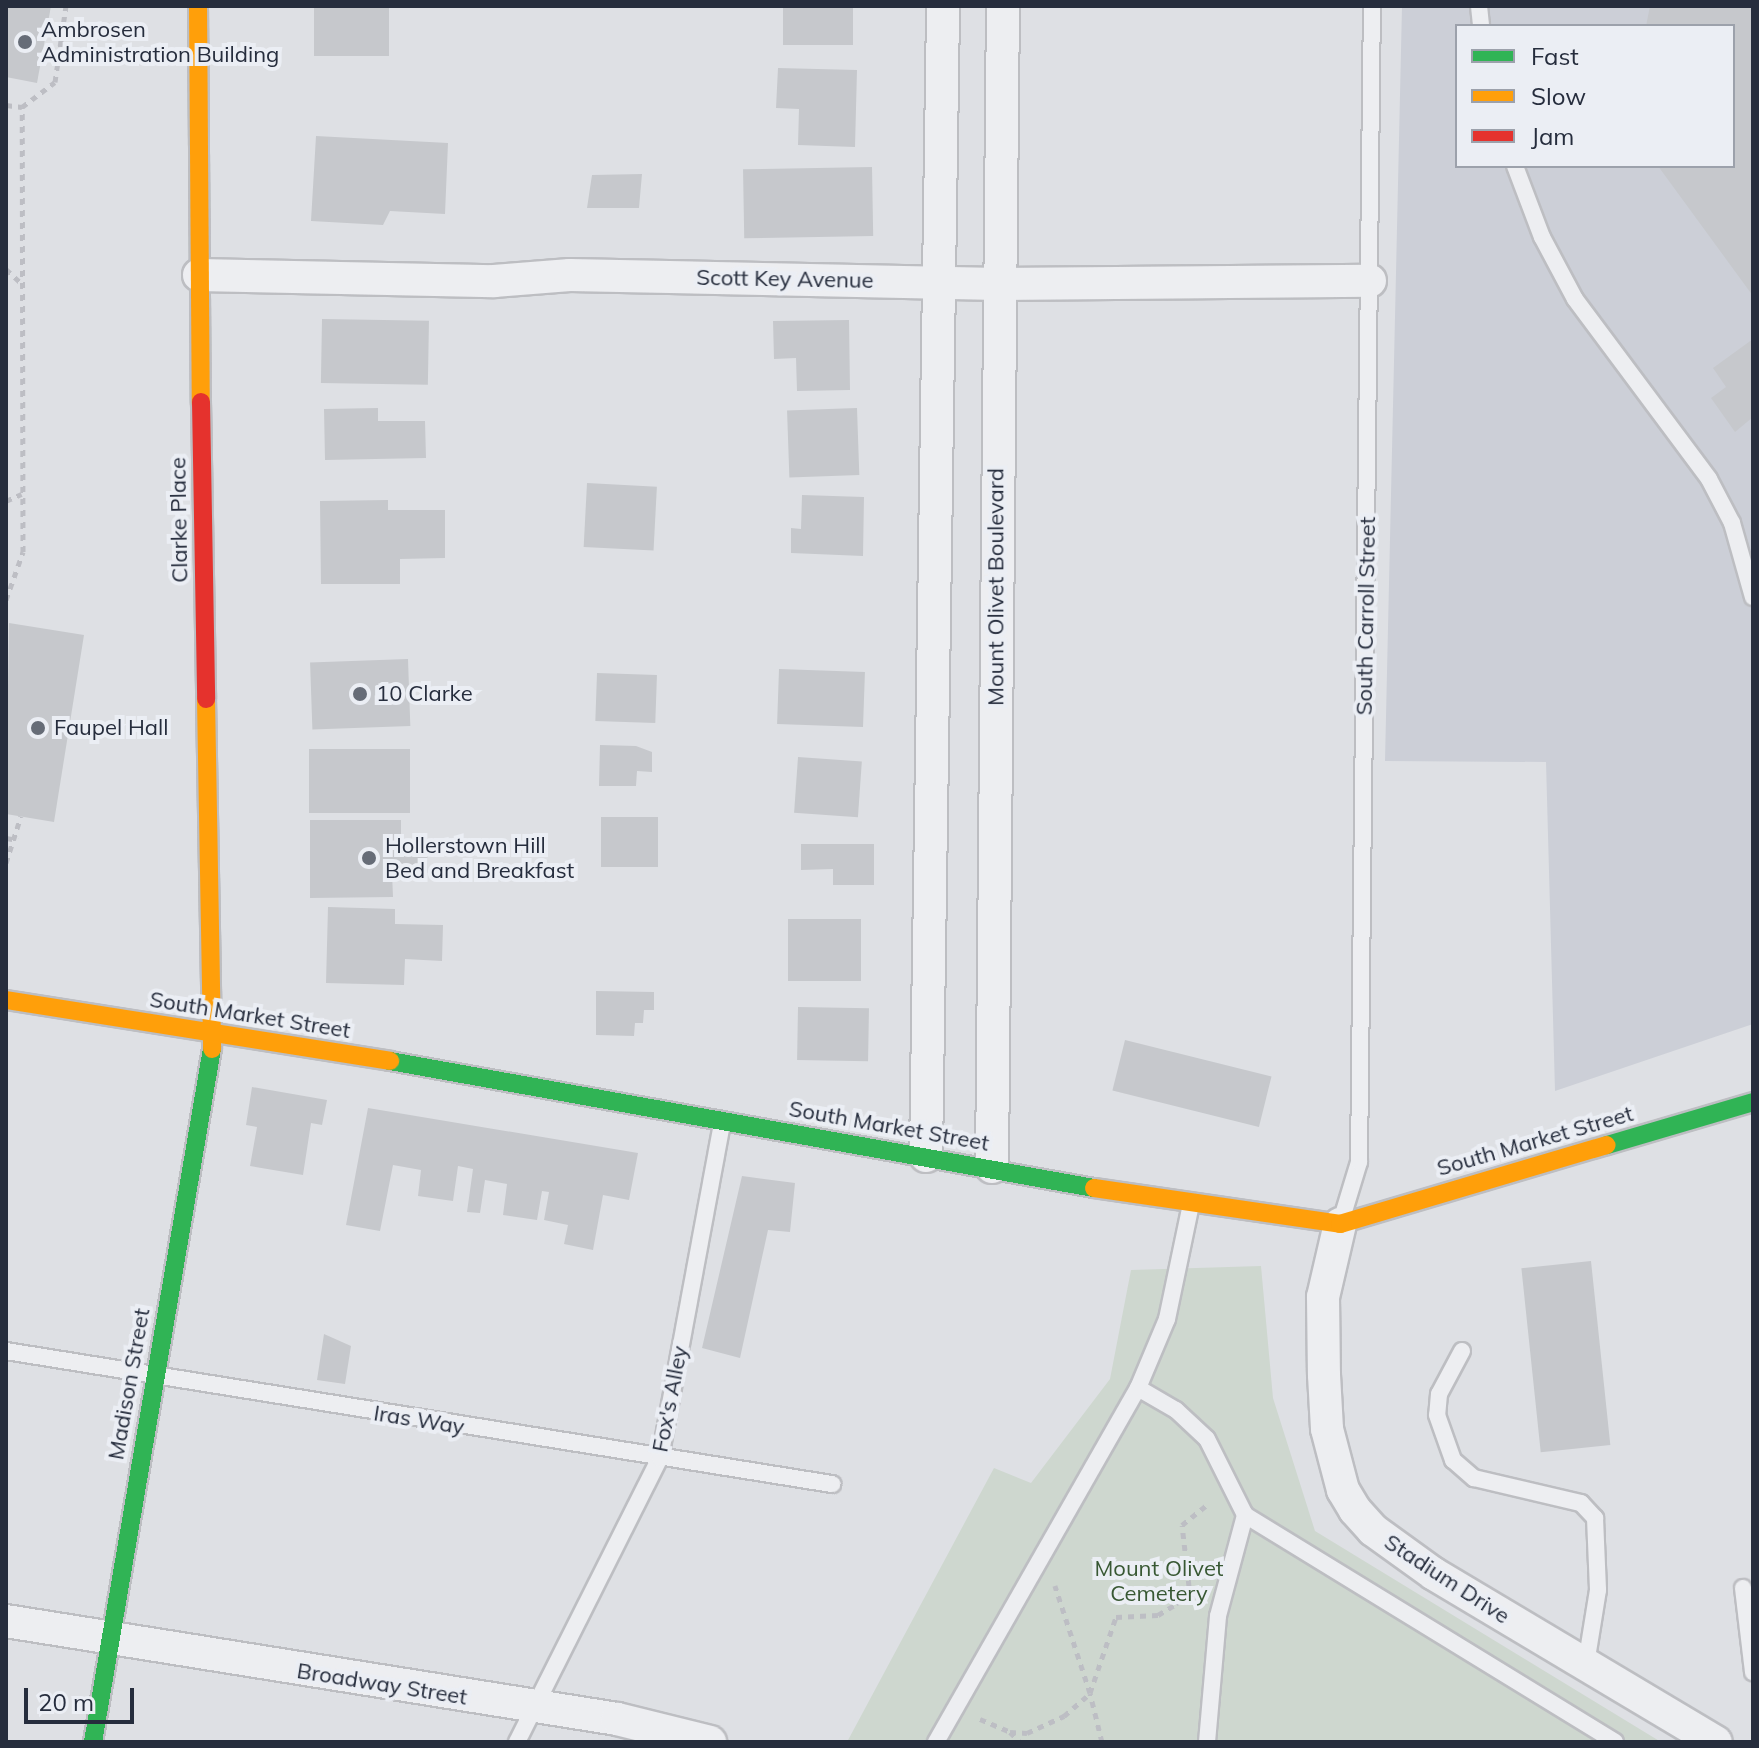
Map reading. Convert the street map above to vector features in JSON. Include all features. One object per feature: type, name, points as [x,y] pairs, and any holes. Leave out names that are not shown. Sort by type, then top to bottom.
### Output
[{"type":"main road","name":"Clarke Place","points":[[198,6],[199,275],[215,1034]]},
{"type":"main road","name":"South Market Street","points":[[6,1000],[571,1090],[722,1122],[992,1167],[1190,1206],[1340,1224],[1753,1102]]},
{"type":"main road","name":"Madison Street","points":[[93,1742],[215,1034]]},
{"type":"street","points":[[926,1156],[943,6]]},
{"type":"street","name":"Mount Olivet Boulevard","points":[[992,1167],[1003,6]]},
{"type":"street","name":"Scott Key Avenue","points":[[199,275],[998,284],[1370,281]]},
{"type":"street","name":"Stadium Drive","points":[[1340,1224],[1323,1297],[1327,1429],[1343,1490],[1373,1530],[1397,1550],[1716,1742]]},
{"type":"street","name":"Broadway Street","points":[[6,1621],[534,1709],[617,1719],[710,1742]]},
{"type":"lane","name":"South Carroll Street","points":[[1340,1224],[1359,1162],[1372,6]]},
{"type":"lane","points":[[1516,168],[1542,237],[1575,299],[1709,479],[1732,523],[1753,597]]},
{"type":"lane","name":"Fox's Alley","points":[[517,1742],[660,1458],[722,1122]]},
{"type":"lane","points":[[936,1742],[1138,1388],[1167,1319],[1190,1206]]},
{"type":"lane","name":"Iras Way","points":[[6,1351],[154,1378],[832,1484]]},
{"type":"lane","points":[[1462,1351],[1439,1394],[1437,1415],[1453,1460],[1474,1478],[1581,1503],[1595,1518],[1598,1590],[1586,1664]]},
{"type":"lane","points":[[1138,1388],[1176,1410],[1207,1439],[1245,1515],[1615,1742]]},
{"type":"lane","points":[[1207,1742],[1218,1616],[1245,1515]]},
{"type":"lane","points":[[1743,1588],[1753,1672]]},
{"type":"path","points":[[6,105],[22,107],[55,82],[66,6]]},
{"type":"path","points":[[6,600],[23,552],[22,107]]},
{"type":"path","points":[[6,269],[20,282]]},
{"type":"path","points":[[6,501],[22,494]]},
{"type":"path","points":[[6,863],[18,840],[21,816]]},
{"type":"path","points":[[6,838],[18,840]]},
{"type":"path","points":[[1010,1732],[1027,1733],[1064,1716],[1090,1693],[1116,1617],[1158,1615],[1176,1604],[1189,1586],[1182,1525],[1193,1511],[1232,1491]]},
{"type":"path","points":[[1046,1550],[1078,1671],[1090,1693],[1102,1742]]},
{"type":"path","points":[[956,1707],[1010,1732],[1020,1742]]},
{"type":"shaded area","points":[[1402,6],[1753,6],[1753,1024],[1555,1091],[1546,762],[1385,761]]},
{"type":"green space","name":"Mount Olivet Cemetery","points":[[1261,1266],[1273,1398],[1315,1531],[1661,1742],[847,1742],[994,1468],[1031,1483],[1110,1379],[1131,1270]]},
{"type":"building","name":"Ambrosen Administration Building","points":[[6,6],[51,6],[37,83],[6,77]]},
{"type":"building","points":[[314,6],[389,6],[389,56],[314,56]]},
{"type":"building","points":[[783,6],[853,6],[853,45],[783,45]]},
{"type":"building","points":[[1650,6],[1753,6],[1753,296],[1659,168],[1735,168],[1735,24],[1646,24]]},
{"type":"building","points":[[778,68],[857,70],[855,147],[798,145],[799,109],[776,108]]},
{"type":"building","points":[[316,136],[448,143],[445,214],[390,211],[383,225],[311,221]]},
{"type":"building","points":[[872,167],[873,236],[744,238],[743,169]]},
{"type":"building","points":[[642,174],[639,208],[587,208],[592,175]]},
{"type":"building","points":[[322,319],[429,321],[428,385],[321,383]]},
{"type":"building","points":[[849,320],[850,390],[797,391],[796,358],[774,359],[773,321]]},
{"type":"building","points":[[1753,339],[1753,417],[1735,432],[1711,398],[1726,387],[1713,368]]},
{"type":"building","points":[[378,408],[378,421],[425,421],[426,458],[325,460],[324,409]]},
{"type":"building","points":[[857,408],[859,475],[789,477],[787,410]]},
{"type":"building","points":[[587,483],[657,487],[654,551],[584,547]]},
{"type":"building","points":[[802,495],[864,497],[863,556],[791,553],[791,528],[801,529]]},
{"type":"building","points":[[388,500],[388,510],[445,510],[445,558],[400,559],[400,584],[321,584],[320,501]]},
{"type":"building","name":"Faupel Hall","points":[[9,623],[84,635],[54,822],[6,814]]},
{"type":"building","name":"10 Clarke","points":[[408,659],[410,726],[312,729],[310,662]]},
{"type":"building","points":[[779,669],[865,672],[863,727],[777,724]]},
{"type":"building","points":[[597,673],[657,675],[655,723],[595,721]]},
{"type":"building","points":[[600,745],[636,746],[652,752],[652,772],[637,771],[636,786],[599,786]]},
{"type":"building","points":[[309,749],[410,749],[410,813],[309,813]]},
{"type":"building","points":[[798,757],[862,761],[858,817],[794,813]]},
{"type":"building","points":[[601,817],[658,817],[658,867],[601,867]]},
{"type":"building","name":"Hollerstown Hill Bed and Breakfast","points":[[310,820],[401,820],[401,843],[427,843],[428,873],[392,873],[393,897],[310,898]]},
{"type":"building","points":[[801,844],[874,844],[874,885],[833,885],[833,869],[801,870]]},
{"type":"building","points":[[328,907],[395,909],[395,924],[443,925],[442,961],[405,959],[404,985],[326,983]]},
{"type":"building","points":[[788,919],[861,919],[861,981],[788,981]]},
{"type":"building","points":[[596,991],[654,992],[654,1010],[644,1010],[643,1023],[635,1023],[634,1036],[596,1035]]},
{"type":"building","points":[[798,1007],[869,1008],[868,1061],[797,1060]]},
{"type":"building","points":[[1125,1040],[1272,1077],[1259,1127],[1112,1090]]},
{"type":"building","points":[[252,1087],[327,1100],[322,1125],[311,1123],[303,1175],[250,1166],[257,1127],[246,1125]]},
{"type":"building","points":[[368,1108],[638,1153],[629,1200],[603,1195],[593,1250],[564,1244],[568,1225],[544,1220],[549,1192],[542,1191],[537,1220],[503,1215],[507,1184],[485,1180],[480,1213],[467,1212],[473,1169],[458,1166],[453,1201],[418,1196],[421,1170],[393,1165],[380,1231],[346,1225]]},
{"type":"building","points":[[742,1176],[795,1183],[790,1232],[768,1230],[740,1358],[702,1348]]},
{"type":"building","points":[[1591,1261],[1610,1445],[1541,1452],[1521,1268]]},
{"type":"building","points":[[324,1334],[351,1346],[345,1384],[317,1380]]},
{"type":"traffic: fast","points":[[93,1742],[212,1049]]},
{"type":"traffic: fast","points":[[390,1061],[1094,1188]]},
{"type":"traffic: fast","points":[[1607,1145],[1753,1102]]},
{"type":"traffic: slow","points":[[198,6],[201,402]]},
{"type":"traffic: slow","points":[[206,699],[212,1049]]},
{"type":"traffic: slow","points":[[6,1000],[390,1061]]},
{"type":"traffic: slow","points":[[1094,1188],[1340,1224],[1607,1145]]},
{"type":"traffic: jam","points":[[201,402],[206,699]]},
{"type":"place","name":"Ambrosen Administration Building","points":[[25,42]]},
{"type":"place","name":"10 Clarke","points":[[360,694]]},
{"type":"place","name":"Faupel Hall","points":[[38,728]]},
{"type":"place","name":"Hollerstown Hill Bed and Breakfast","points":[[369,858]]}]
